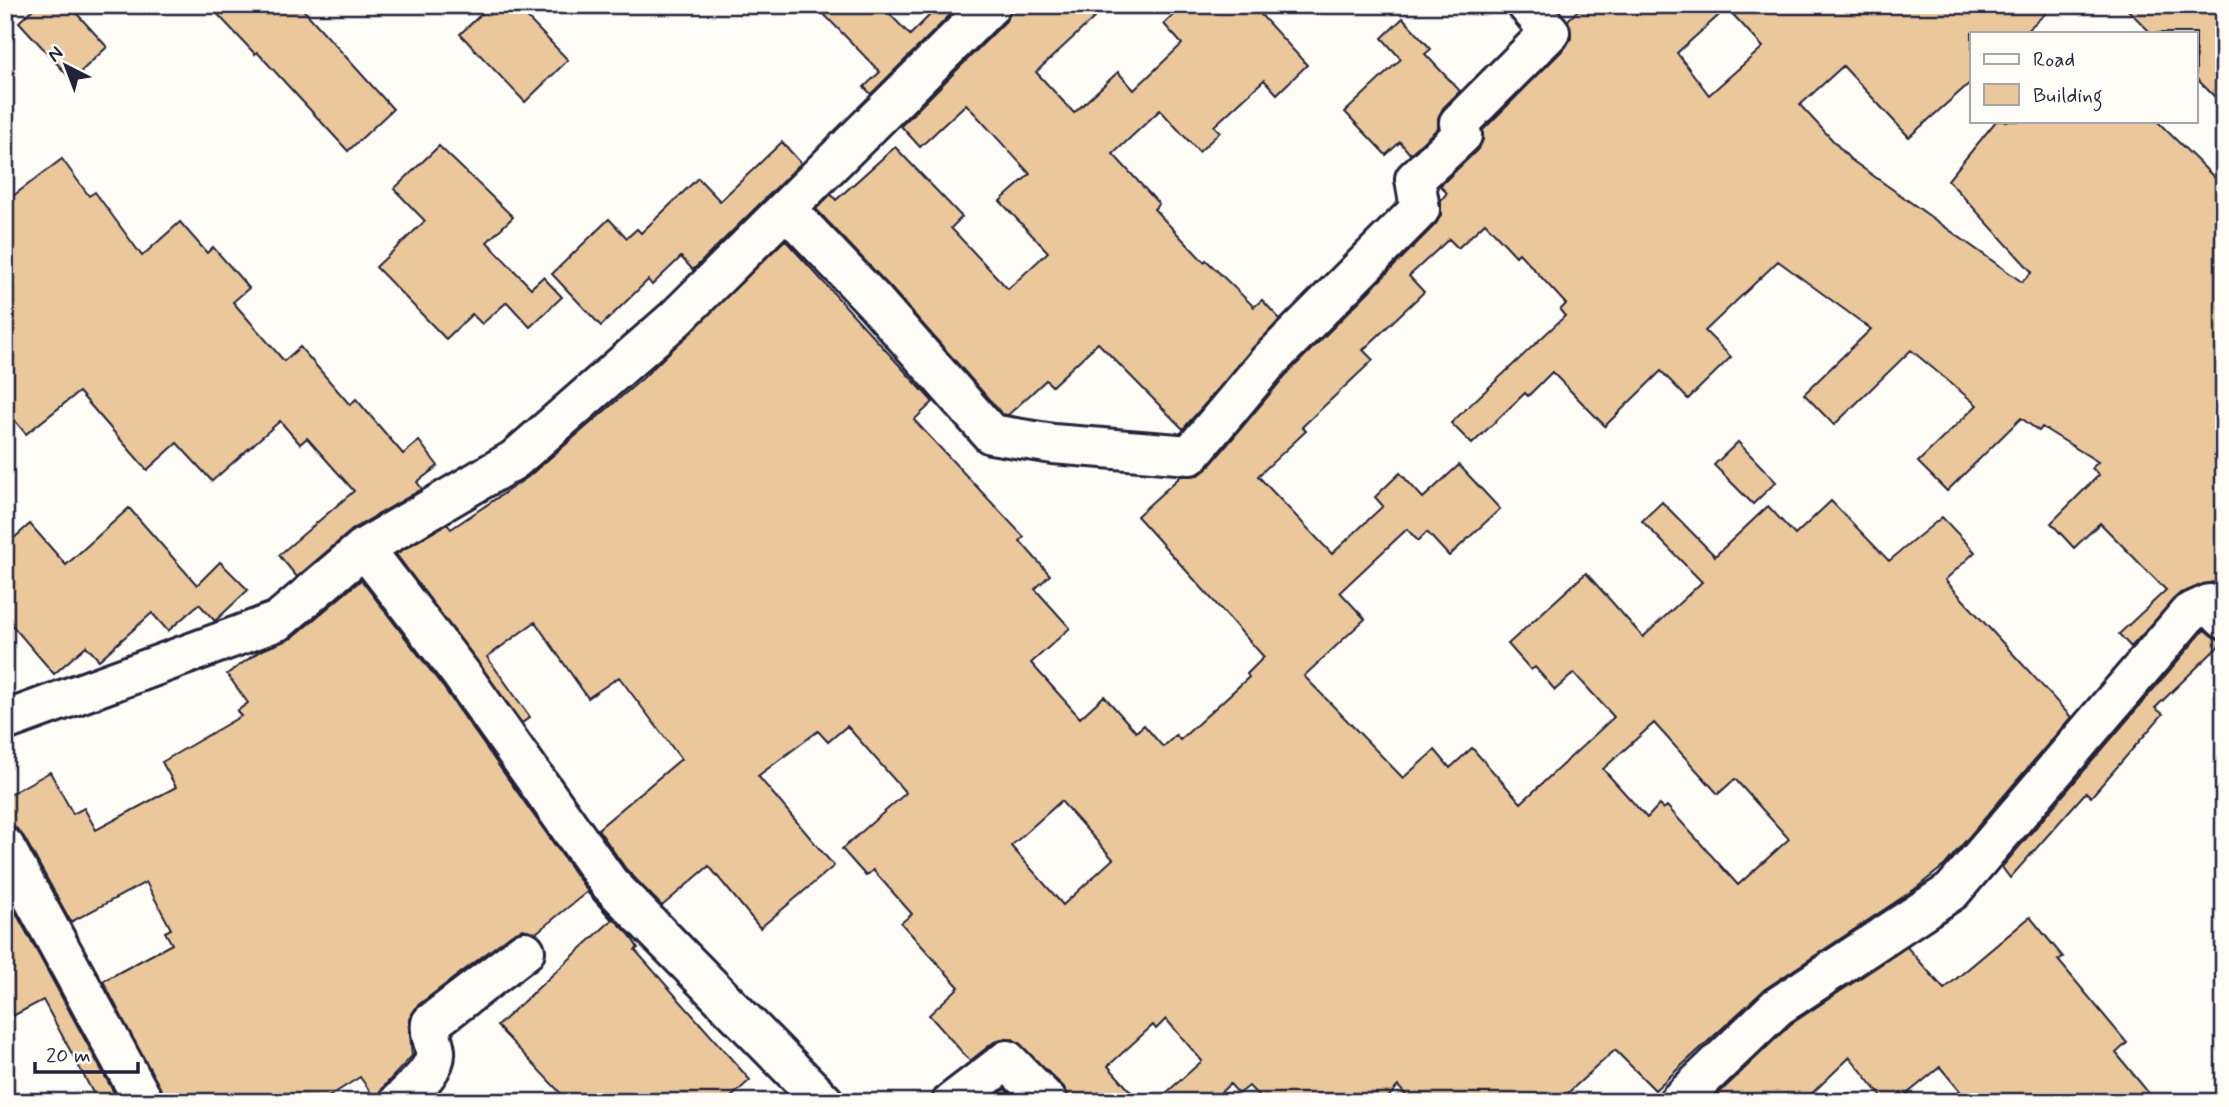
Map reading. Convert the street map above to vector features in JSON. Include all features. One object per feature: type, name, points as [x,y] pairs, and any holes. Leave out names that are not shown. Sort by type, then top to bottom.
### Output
[{"type":"street","points":[[5,721],[278,621],[364,548],[514,460],[676,319],[990,5]]},
{"type":"street","points":[[786,209],[875,302],[991,433],[1053,444],[1190,455],[1269,361],[1419,209],[1415,179],[1462,135],[1459,123],[1550,32],[1527,5]]},
{"type":"street","points":[[364,548],[461,674],[609,883],[824,1102]]},
{"type":"street","points":[[1678,1102],[1777,1007],[1952,891],[2189,613],[2209,604],[2224,619]]},
{"type":"street","points":[[5,848],[144,1102]]},
{"type":"street","points":[[398,1102],[431,1066],[436,1052],[429,1032],[431,1023],[525,951]]},
{"type":"street","points":[[952,1102],[1007,1060],[1048,1102]]},
{"type":"building","points":[[37,5],[69,5],[107,47],[72,80],[19,22]]},
{"type":"building","points":[[209,5],[299,5],[393,109],[348,151],[257,52],[255,54]]},
{"type":"building","points":[[491,5],[515,5],[568,60],[525,102],[460,34]]},
{"type":"building","points":[[815,5],[881,5],[910,35],[940,5],[960,5],[871,94],[864,87],[880,72]]},
{"type":"building","points":[[1012,5],[1108,5],[1036,72],[1074,113],[1118,72],[1134,90],[1182,44],[1164,24],[1184,5],[1252,5],[1307,65],[1277,94],[1264,80],[1214,126],[1220,132],[1199,152],[1160,110],[1113,154],[1159,204],[1154,209],[1204,262],[1206,260],[1254,307],[1262,300],[1280,319],[1183,429],[1098,343],[1052,386],[1046,380],[1008,415],[1002,414],[891,288],[816,209],[831,194],[836,200],[895,147],[962,217],[951,228],[1008,289],[1048,252],[1000,201],[1030,174],[966,104],[920,147],[901,126],[1006,21]]},
{"type":"building","points":[[1583,5],[2055,5],[2025,32],[1970,32],[1970,83],[1909,137],[1843,66],[1800,105],[1850,159],[2022,282],[2032,272],[1948,180],[1995,122],[2158,122],[2224,187],[2224,588],[2212,582],[2180,593],[2131,647],[2119,634],[2166,590],[2100,523],[2074,548],[2051,523],[2099,475],[2092,468],[2098,462],[2042,427],[2039,431],[2021,418],[1947,491],[1918,462],[1977,405],[1911,350],[1834,425],[1804,394],[1871,329],[1778,261],[1705,331],[1731,357],[1688,399],[1661,371],[1605,426],[1552,372],[1528,396],[1525,393],[1472,444],[1451,423],[1565,316],[1560,310],[1566,304],[1519,253],[1516,256],[1485,223],[1458,248],[1449,239],[1409,276],[1424,292],[1363,350],[1373,360],[1302,427],[1306,431],[1258,476],[1332,554],[1383,506],[1375,497],[1400,473],[1423,498],[1459,465],[1500,509],[1449,556],[1427,532],[1418,541],[1407,529],[1340,592],[1365,619],[1304,676],[1403,778],[1435,750],[1450,768],[1472,748],[1521,803],[1614,717],[1574,673],[1555,690],[1535,667],[1531,670],[1508,644],[1586,573],[1643,637],[1702,582],[1642,521],[1662,502],[1715,556],[1768,506],[1795,535],[1831,501],[1889,561],[1942,517],[1975,552],[1945,580],[2071,717],[1945,865],[1915,889],[1765,989],[1655,1090],[1615,1050],[1558,1102],[1412,1102],[1398,1086],[1384,1102],[1264,1102],[1249,1086],[1239,1094],[1230,1084],[1210,1102],[1156,1102],[1202,1061],[1166,1019],[1156,1029],[1153,1025],[1108,1066],[1140,1102],[1069,1102],[1064,1087],[1013,1039],[994,1042],[970,1061],[929,1015],[959,987],[901,923],[912,914],[873,870],[866,876],[842,849],[906,793],[847,726],[828,742],[818,731],[758,776],[834,866],[760,928],[709,866],[662,906],[626,869],[598,829],[681,759],[619,677],[588,698],[535,622],[487,657],[530,717],[522,723],[396,554],[447,524],[451,529],[528,477],[643,378],[785,240],[933,402],[914,420],[1024,537],[1020,541],[1050,575],[1035,589],[1070,628],[1031,663],[1080,718],[1104,696],[1136,732],[1144,725],[1163,747],[1176,735],[1180,740],[1249,677],[1247,674],[1264,657],[1137,516],[1181,476],[1198,475],[1207,469],[1285,376],[1436,224],[1441,215],[1441,200],[1447,193],[1440,186],[1477,150],[1483,140],[1483,130],[1566,47],[1571,38],[1568,20]],"holes":[[[1727,8],[1763,47],[1709,95],[1677,53]],[[1654,723],[1718,794],[1735,779],[1789,839],[1738,885],[1667,806],[1663,809],[1659,805],[1647,818],[1603,769]],[[1061,801],[1113,859],[1063,905],[1011,846]]]},
{"type":"building","points":[[2123,5],[2224,5],[2224,106],[2198,80],[2198,32],[2150,32]]},
{"type":"building","points":[[1403,18],[1431,49],[1425,54],[1460,91],[1443,108],[1438,118],[1438,128],[1410,154],[1400,142],[1386,155],[1345,112],[1401,59],[1382,38]]},
{"type":"building","points":[[782,142],[801,163],[693,270],[681,257],[652,285],[648,280],[601,326],[552,274],[609,219],[627,238],[637,229],[641,233],[698,178],[720,201]]},
{"type":"building","points":[[439,146],[513,217],[487,242],[531,288],[543,277],[562,297],[530,327],[507,302],[482,324],[472,314],[446,339],[376,267],[425,221],[394,189]]},
{"type":"building","points":[[62,159],[89,196],[95,192],[142,256],[180,222],[207,253],[213,247],[249,288],[233,302],[284,361],[300,347],[350,405],[356,399],[403,454],[419,441],[438,466],[417,482],[422,489],[353,529],[297,577],[279,555],[354,491],[307,438],[300,444],[280,421],[212,481],[177,443],[147,470],[79,392],[26,434],[5,409],[5,202]]},
{"type":"building","points":[[1738,442],[1776,482],[1753,504],[1714,465]]},
{"type":"building","points":[[129,508],[197,585],[220,562],[248,590],[215,621],[199,604],[168,631],[152,613],[99,660],[86,646],[54,674],[5,617],[5,546],[30,524],[66,565]]},
{"type":"building","points":[[361,580],[443,687],[591,896],[629,934],[638,948],[635,950],[750,1080],[726,1102],[569,1102],[497,1026],[612,920],[587,892],[536,933],[523,929],[512,934],[417,1006],[409,1021],[412,1056],[384,1086],[376,1100],[360,1077],[320,1102],[166,1102],[103,981],[172,944],[165,932],[171,929],[146,882],[71,922],[24,837],[16,828],[5,825],[5,797],[50,772],[73,814],[84,808],[96,830],[176,787],[162,762],[241,716],[237,711],[248,703],[227,674],[260,651],[292,638]]},
{"type":"building","points":[[2204,630],[2224,641],[2155,708],[2163,714],[2091,797],[2086,792],[2010,878],[2002,867]]},
{"type":"building","points":[[5,893],[119,1102],[98,1102],[43,1000],[5,1020]]},
{"type":"building","points":[[2030,917],[2063,957],[2058,960],[2127,1043],[2116,1053],[2156,1102],[1969,1102],[1940,1067],[1897,1102],[1886,1102],[1850,1057],[1803,1102],[1715,1102],[1713,1099],[1791,1024],[1907,947],[1944,989]]},
{"type":"building","points":[[1005,1089],[1017,1102],[988,1102]]}]
